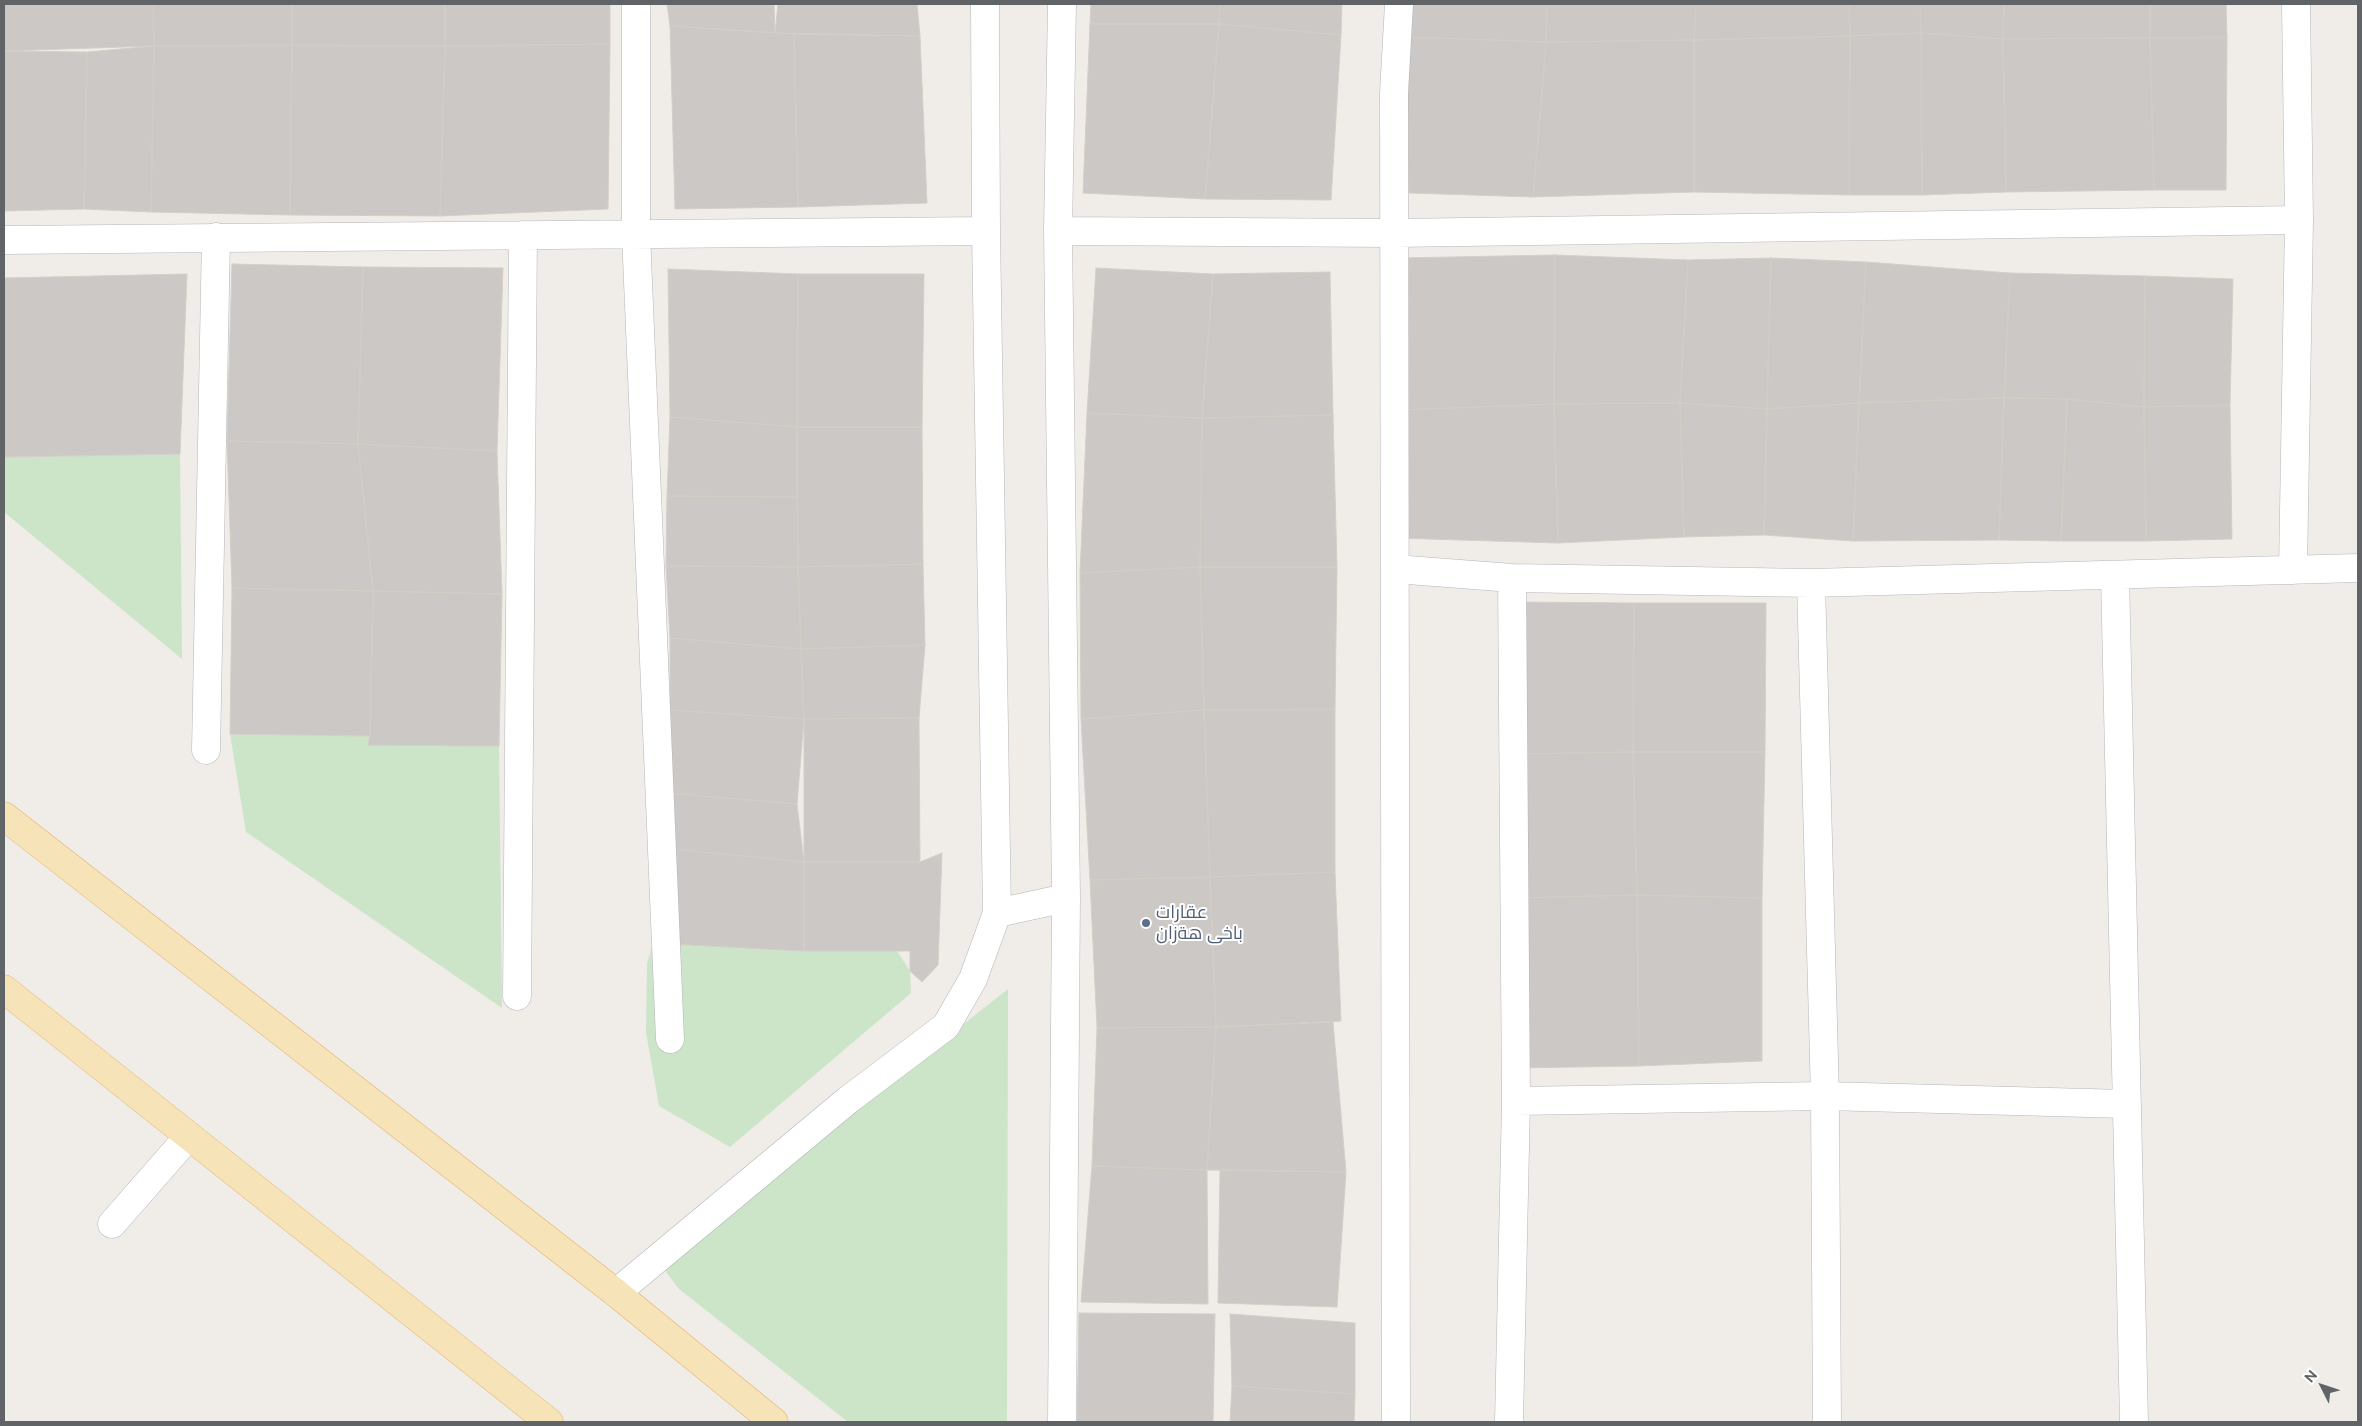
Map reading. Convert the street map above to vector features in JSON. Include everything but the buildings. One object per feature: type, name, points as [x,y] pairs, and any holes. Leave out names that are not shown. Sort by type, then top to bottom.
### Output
[{"type":"main road","points":[[4,816],[616,1293],[774,1422]]},
{"type":"main road","points":[[4,989],[549,1422]]},
{"type":"street","points":[[636,4],[636,234],[670,1039]]},
{"type":"street","points":[[616,1293],[848,1100],[946,1026],[973,979],[997,913],[986,231],[985,4]]},
{"type":"street","points":[[1062,4],[1058,231],[1066,898],[1062,1422]]},
{"type":"street","points":[[1396,1422],[1394,93],[1399,4]]},
{"type":"street","points":[[2294,570],[2300,220],[2296,4]]},
{"type":"street","points":[[1058,231],[1395,233],[2300,220]]},
{"type":"street","points":[[4,240],[986,231]]},
{"type":"street","points":[[517,996],[523,235]]},
{"type":"street","points":[[206,750],[216,238]]},
{"type":"street","points":[[1395,569],[1512,578],[1811,583],[2358,568]]},
{"type":"street","points":[[2115,575],[2134,1422]]},
{"type":"street","points":[[1509,1422],[1516,1101],[1512,578]]},
{"type":"street","points":[[1811,583],[1825,1096],[1827,1422]]},
{"type":"street","points":[[997,913],[1066,898]]},
{"type":"street","points":[[1516,1101],[1825,1096],[2126,1104]]},
{"type":"street","points":[[112,1224],[189,1136]]},
{"type":"green space","points":[[180,454],[182,659],[4,512],[4,457]]},
{"type":"green space","points":[[230,734],[370,736],[499,746],[502,1008],[246,832]]},
{"type":"green space","points":[[653,943],[897,951],[910,971],[911,993],[730,1147],[659,1106],[646,1032],[647,964]]},
{"type":"green space","points":[[1008,989],[1007,1422],[848,1422],[679,1289],[660,1264]]},
{"type":"place","name":"عقارات باخی هةزان","points":[[1146,923]]}]
